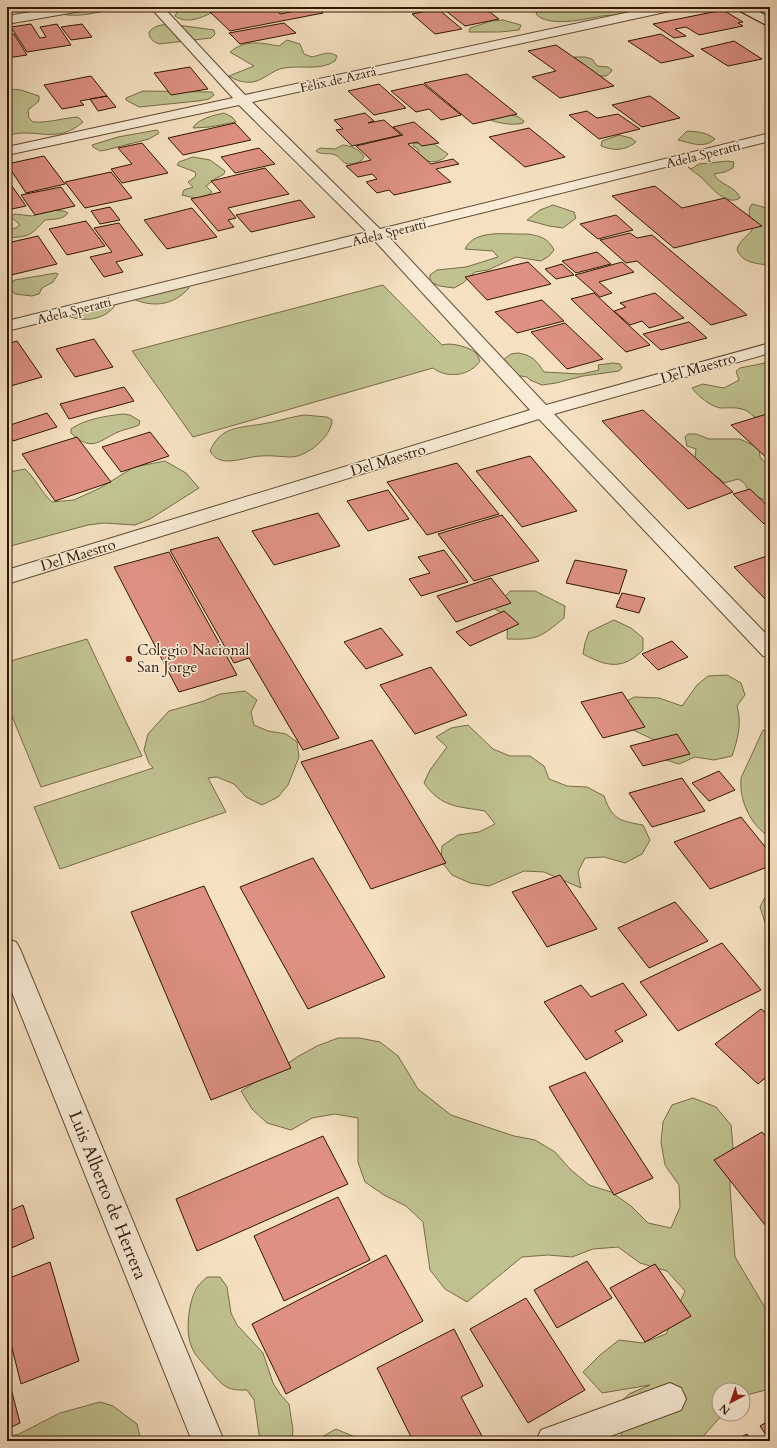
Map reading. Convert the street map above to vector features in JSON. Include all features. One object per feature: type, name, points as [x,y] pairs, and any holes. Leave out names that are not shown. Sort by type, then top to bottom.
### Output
[{"type":"street","points":[[7,20],[81,7]]},
{"type":"street","points":[[156,7],[242,100],[378,235],[542,412],[770,651]]},
{"type":"street","name":"Félix de Azará","points":[[7,151],[670,7]]},
{"type":"street","points":[[742,7],[770,23]]},
{"type":"street","name":"Adela Speratti","points":[[7,326],[770,137]]},
{"type":"street","name":"Del Maestro","points":[[7,577],[542,412],[770,348]]},
{"type":"street","name":"Luis Alberto de Herrera","points":[[8,954],[208,1441]]},
{"type":"street","points":[[552,1441],[670,1399]]},
{"type":"green space","points":[[68,7],[117,7],[96,13],[80,15],[65,15],[59,13]]},
{"type":"green space","points":[[192,7],[198,9],[224,7],[193,20],[181,19],[175,16],[177,12]]},
{"type":"green space","points":[[539,7],[641,7],[633,13],[623,15],[607,15],[558,22],[549,21],[536,14]]},
{"type":"green space","points":[[503,20],[521,25],[519,30],[500,32],[469,32],[470,28],[491,21]]},
{"type":"green space","points":[[170,24],[214,30],[215,34],[211,38],[159,44],[153,41],[149,32],[161,25]]},
{"type":"green space","points":[[287,40],[300,44],[304,54],[312,57],[328,53],[337,56],[335,61],[323,66],[284,68],[253,82],[241,81],[229,76],[254,66],[230,52],[236,48],[242,45],[254,43],[279,46]]},
{"type":"green space","points":[[574,57],[585,57],[592,59],[597,66],[608,67],[612,70],[606,76],[595,76]]},
{"type":"green space","points":[[7,85],[11,89],[21,90],[39,96],[39,101],[28,110],[29,118],[33,122],[45,122],[78,117],[83,122],[73,129],[63,133],[26,133],[7,136]]},
{"type":"green space","points":[[143,91],[212,92],[214,95],[209,99],[198,101],[139,107],[126,100],[126,98]]},
{"type":"green space","points":[[224,113],[232,117],[236,122],[210,127],[193,128],[202,120]]},
{"type":"green space","points":[[508,115],[517,116],[524,121],[523,123],[519,124],[510,124],[500,123],[488,119]]},
{"type":"green space","points":[[157,130],[159,133],[149,139],[106,150],[100,151],[92,145],[118,137]]},
{"type":"green space","points":[[687,131],[705,134],[715,139],[702,145],[678,140]]},
{"type":"green space","points":[[619,135],[631,138],[636,142],[624,149],[610,149],[601,146],[602,141]]},
{"type":"green space","points":[[414,143],[434,144],[448,154],[441,160],[433,162],[425,160],[418,155],[418,149],[413,146]]},
{"type":"green space","points":[[343,145],[355,148],[364,157],[361,161],[349,164],[343,162],[336,155],[316,151],[320,148],[335,149]]},
{"type":"green space","points":[[193,157],[210,160],[225,171],[224,174],[206,186],[212,192],[209,195],[194,197],[182,195],[184,190],[193,187],[188,182],[195,177],[196,174],[195,172],[177,165],[179,162]]},
{"type":"green space","points":[[728,161],[734,162],[733,168],[725,172],[714,174],[716,178],[738,194],[740,198],[735,200],[724,198],[688,167],[691,169],[699,164]]},
{"type":"green space","points":[[752,204],[770,209],[770,265],[750,262],[739,254],[737,249],[752,230],[749,210]]},
{"type":"green space","points":[[553,205],[574,212],[576,218],[563,228],[527,220],[540,210]]},
{"type":"green space","points":[[50,210],[64,211],[68,213],[61,218],[45,220],[29,235],[7,238],[7,229],[16,228],[20,225],[11,217],[14,214],[32,216]]},
{"type":"green space","points":[[493,234],[528,234],[543,238],[552,246],[554,250],[549,256],[541,261],[516,257],[488,270],[475,272],[463,283],[454,288],[440,286],[430,282],[430,275],[437,270],[466,267],[498,257],[493,251],[465,249],[470,242],[476,238]]},
{"type":"green space","points":[[56,273],[58,274],[53,282],[42,288],[39,294],[32,296],[15,294],[8,286],[15,280]]},
{"type":"green space","points":[[187,284],[189,288],[183,294],[176,299],[162,304],[147,303],[131,298]]},
{"type":"green space","points":[[383,285],[442,345],[446,344],[460,346],[476,353],[480,361],[476,366],[464,373],[451,375],[445,374],[433,368],[193,437],[132,351]]},
{"type":"green space","points":[[114,303],[114,307],[109,312],[97,318],[83,319],[70,317],[63,314]]},
{"type":"green space","points":[[518,353],[527,355],[534,359],[544,372],[581,374],[599,370],[598,365],[613,363],[620,364],[622,368],[619,371],[583,376],[542,385],[530,380],[527,377],[514,375],[499,363],[511,354]]},
{"type":"green space","points":[[770,362],[770,422],[758,419],[747,411],[737,408],[716,407],[704,400],[692,388],[703,384],[724,388],[739,380],[736,371],[740,368]]},
{"type":"green space","points":[[123,414],[130,415],[140,421],[139,425],[118,432],[99,442],[90,444],[78,439],[71,433],[71,429],[89,420]]},
{"type":"green space","points":[[304,415],[327,417],[332,420],[331,426],[324,438],[312,449],[298,456],[261,456],[227,461],[214,457],[210,451],[214,443],[220,437],[232,430]]},
{"type":"green space","points":[[688,434],[696,434],[709,439],[740,439],[759,448],[760,457],[770,468],[770,502],[753,495],[743,482],[738,479],[724,483],[719,478],[706,472],[695,458],[696,449],[687,446],[685,437]]},
{"type":"green space","points":[[165,461],[186,473],[199,488],[150,519],[135,525],[104,523],[88,525],[7,547],[7,473],[25,469],[52,502],[74,500],[100,488],[134,467]]},
{"type":"green space","points":[[510,591],[535,591],[565,606],[564,618],[544,633],[533,638],[507,639],[508,617],[495,609]]},
{"type":"green space","points":[[614,620],[631,628],[643,638],[643,650],[629,661],[614,664],[600,662],[583,654],[589,632]]},
{"type":"green space","points":[[87,639],[142,756],[41,787],[7,704],[7,662]]},
{"type":"green space","points":[[727,675],[741,683],[745,695],[737,706],[739,731],[732,756],[714,760],[695,757],[679,764],[660,758],[665,745],[631,729],[620,705],[634,697],[659,698],[682,706],[697,685],[708,676]]},
{"type":"green space","points":[[245,691],[257,700],[251,712],[254,725],[268,731],[286,734],[297,742],[299,757],[288,785],[278,797],[262,805],[246,797],[234,784],[217,777],[208,778],[226,812],[60,869],[34,807],[153,768],[149,763],[144,750],[148,734],[169,711],[204,701],[220,694]]},
{"type":"green space","points":[[468,725],[493,749],[510,756],[530,756],[544,766],[549,779],[567,786],[587,787],[604,796],[610,810],[618,818],[643,825],[650,840],[642,854],[625,863],[604,857],[585,858],[578,872],[581,888],[544,872],[524,871],[489,886],[470,883],[452,875],[441,861],[442,846],[458,835],[479,832],[495,824],[485,811],[458,807],[444,802],[424,783],[430,770],[447,747],[436,737],[451,728]]},
{"type":"green space","points":[[763,730],[770,732],[770,837],[752,820],[744,804],[741,787],[741,778]]},
{"type":"green space","points":[[770,893],[770,938],[760,907]]},
{"type":"green space","points":[[338,1038],[359,1038],[380,1042],[398,1056],[418,1089],[451,1115],[514,1136],[535,1140],[555,1152],[570,1169],[589,1185],[611,1192],[631,1206],[648,1223],[671,1228],[680,1207],[679,1185],[665,1165],[661,1142],[663,1122],[672,1105],[693,1098],[716,1107],[731,1125],[733,1147],[730,1166],[730,1187],[735,1257],[770,1316],[770,1389],[751,1394],[751,1382],[711,1382],[711,1422],[716,1422],[699,1441],[627,1441],[622,1436],[611,1411],[629,1394],[650,1385],[602,1393],[583,1372],[600,1355],[619,1340],[643,1343],[666,1334],[685,1291],[667,1271],[640,1263],[618,1247],[593,1249],[572,1257],[548,1255],[522,1257],[467,1302],[445,1289],[430,1270],[423,1222],[406,1206],[384,1195],[365,1182],[358,1162],[358,1118],[335,1114],[312,1118],[291,1130],[267,1123],[252,1109],[241,1091],[260,1079],[279,1070],[297,1057],[317,1046]]},
{"type":"green space","points":[[207,1277],[220,1277],[227,1287],[231,1313],[237,1325],[263,1353],[273,1383],[289,1404],[293,1430],[292,1441],[260,1441],[254,1400],[247,1390],[234,1389],[225,1386],[198,1358],[192,1349],[188,1332],[190,1306],[195,1291]]},
{"type":"green space","points":[[100,1402],[113,1406],[137,1424],[141,1441],[7,1441],[7,1437],[19,1434],[60,1413]]},
{"type":"green space","points":[[336,1429],[362,1440],[375,1438],[378,1441],[319,1441],[322,1437]]},
{"type":"building","points":[[238,7],[273,7],[280,14],[316,7],[323,13],[230,31],[210,12]]},
{"type":"building","points":[[441,7],[483,7],[499,19],[465,26]]},
{"type":"building","points":[[588,7],[615,7],[594,11]]},
{"type":"building","points":[[438,9],[462,29],[435,34],[412,14]]},
{"type":"building","points":[[723,10],[743,22],[738,23],[743,26],[699,35],[686,27],[675,29],[686,36],[674,38],[653,24]]},
{"type":"building","points":[[284,23],[296,33],[240,44],[229,33]]},
{"type":"building","points":[[31,24],[40,38],[46,37],[40,27],[57,24],[71,45],[27,52],[11,27]]},
{"type":"building","points":[[82,24],[92,37],[71,40],[61,27]]},
{"type":"building","points":[[14,34],[27,55],[7,58],[7,35]]},
{"type":"building","points":[[661,34],[694,56],[661,63],[628,41]]},
{"type":"building","points":[[734,41],[762,59],[728,66],[701,49]]},
{"type":"building","points":[[556,45],[614,86],[560,98],[532,77],[556,71],[528,51]]},
{"type":"building","points":[[190,67],[208,89],[171,95],[154,73]]},
{"type":"building","points":[[467,74],[517,114],[473,124],[424,83]]},
{"type":"building","points":[[91,76],[107,96],[80,101],[84,105],[62,109],[44,85]]},
{"type":"building","points":[[379,84],[406,108],[374,115],[348,91]]},
{"type":"building","points":[[423,84],[461,115],[441,120],[429,109],[416,112],[391,91]]},
{"type":"building","points":[[107,96],[116,107],[98,111],[90,99]]},
{"type":"building","points":[[650,96],[680,118],[642,127],[612,105]]},
{"type":"building","points":[[587,111],[597,118],[618,114],[640,129],[599,139],[569,115]]},
{"type":"building","points":[[365,113],[374,121],[368,123],[384,120],[401,135],[352,146],[336,130],[343,129],[334,120]]},
{"type":"building","points":[[414,122],[439,143],[422,146],[417,142],[408,144],[431,164],[453,159],[459,164],[436,169],[451,182],[394,195],[389,190],[377,193],[366,182],[377,179],[372,174],[358,177],[346,166],[371,160],[356,146],[403,135],[393,127]]},
{"type":"building","points":[[235,123],[251,140],[183,155],[168,138]]},
{"type":"building","points":[[529,128],[565,157],[525,167],[489,137]]},
{"type":"building","points":[[142,143],[168,173],[122,183],[111,169],[132,164],[118,148]]},
{"type":"building","points":[[259,148],[275,164],[235,173],[221,157]]},
{"type":"building","points":[[44,156],[65,184],[26,193],[7,164]]},
{"type":"building","points":[[265,168],[289,194],[228,208],[236,218],[228,220],[234,227],[218,231],[191,199],[221,192],[211,181]]},
{"type":"building","points":[[111,172],[132,198],[85,208],[65,182]]},
{"type":"building","points":[[7,179],[26,206],[7,210]]},
{"type":"building","points":[[655,186],[682,208],[725,198],[762,226],[674,248],[612,196]]},
{"type":"building","points":[[61,187],[75,206],[35,215],[21,195]]},
{"type":"building","points":[[300,200],[315,217],[251,232],[236,215]]},
{"type":"building","points":[[110,207],[120,220],[100,224],[91,211]]},
{"type":"building","points":[[192,208],[217,237],[167,249],[144,220]]},
{"type":"building","points":[[616,215],[633,230],[598,239],[580,224]]},
{"type":"building","points":[[86,221],[105,246],[67,255],[49,229]]},
{"type":"building","points":[[119,223],[143,255],[116,262],[123,272],[104,277],[90,257],[112,252],[94,228]]},
{"type":"building","points":[[630,233],[637,238],[652,235],[747,315],[711,325],[637,261],[626,263],[600,240]]},
{"type":"building","points":[[38,236],[57,264],[7,276],[7,243]]},
{"type":"building","points":[[597,252],[611,264],[576,273],[562,261]]},
{"type":"building","points":[[528,262],[551,284],[487,300],[465,277]]},
{"type":"building","points":[[622,262],[634,272],[599,282],[612,293],[600,297],[575,275]]},
{"type":"building","points":[[562,264],[574,275],[556,279],[545,269]]},
{"type":"building","points":[[594,293],[650,345],[626,352],[571,299]]},
{"type":"building","points":[[655,293],[684,318],[649,328],[642,321],[630,325],[614,311],[626,307],[620,303]]},
{"type":"building","points":[[542,300],[564,321],[517,333],[495,312]]},
{"type":"building","points":[[689,322],[707,338],[661,350],[643,334]]},
{"type":"building","points":[[565,323],[603,359],[567,369],[531,332]]},
{"type":"building","points":[[94,339],[113,367],[75,377],[56,349]]},
{"type":"building","points":[[17,341],[42,377],[7,387],[7,344]]},
{"type":"building","points":[[124,387],[134,401],[69,419],[60,404]]},
{"type":"building","points":[[643,410],[733,492],[688,509],[602,421]]},
{"type":"building","points":[[47,413],[57,427],[13,441],[7,432],[7,426]]},
{"type":"building","points":[[770,413],[770,461],[731,425]]},
{"type":"building","points":[[150,432],[169,456],[121,472],[102,447]]},
{"type":"building","points":[[77,437],[111,482],[55,501],[22,454]]},
{"type":"building","points":[[530,456],[577,511],[522,527],[476,471]]},
{"type":"building","points":[[457,463],[499,514],[427,535],[387,482]]},
{"type":"building","points":[[750,489],[770,508],[770,522],[764,524],[733,494]]},
{"type":"building","points":[[388,490],[409,519],[368,531],[347,501]]},
{"type":"building","points":[[318,513],[340,546],[274,565],[252,531]]},
{"type":"building","points":[[502,515],[539,561],[474,581],[438,534]]},
{"type":"building","points":[[218,537],[339,738],[303,750],[249,658],[234,663],[170,550]]},
{"type":"building","points":[[444,550],[468,582],[421,596],[409,579],[430,573],[418,557]]},
{"type":"building","points":[[169,552],[237,675],[179,692],[114,567]]},
{"type":"building","points":[[770,555],[770,604],[734,567]]},
{"type":"building","points":[[575,560],[627,570],[619,594],[566,583]]},
{"type":"building","points":[[491,578],[511,603],[456,622],[437,596]]},
{"type":"building","points":[[622,593],[645,598],[639,613],[616,607]]},
{"type":"building","points":[[504,611],[519,624],[470,646],[456,632]]},
{"type":"building","points":[[381,628],[403,655],[366,669],[344,642]]},
{"type":"building","points":[[672,641],[688,657],[658,670],[642,654]]},
{"type":"building","points":[[431,667],[467,715],[415,734],[380,685]]},
{"type":"building","points":[[622,692],[645,727],[603,738],[581,702]]},
{"type":"building","points":[[677,734],[690,754],[643,766],[630,746]]},
{"type":"building","points":[[372,740],[446,863],[371,889],[301,762]]},
{"type":"building","points":[[719,771],[735,790],[709,801],[692,783]]},
{"type":"building","points":[[682,778],[705,811],[652,827],[629,793]]},
{"type":"building","points":[[741,817],[770,853],[770,866],[710,889],[674,842]]},
{"type":"building","points":[[313,858],[385,977],[308,1009],[240,887]]},
{"type":"building","points":[[560,875],[597,929],[547,947],[512,892]]},
{"type":"building","points":[[204,886],[291,1068],[211,1100],[131,912]]},
{"type":"building","points":[[675,902],[708,941],[649,968],[618,928]]},
{"type":"building","points":[[722,943],[761,990],[678,1031],[640,982]]},
{"type":"building","points":[[623,983],[647,1015],[615,1031],[623,1041],[586,1060],[544,1002],[581,985],[591,997]]},
{"type":"building","points":[[761,1009],[770,1016],[770,1074],[758,1084],[715,1044]]},
{"type":"building","points":[[585,1072],[653,1178],[614,1195],[549,1087]]},
{"type":"building","points":[[762,1132],[770,1142],[770,1223],[765,1225],[714,1160]]},
{"type":"building","points":[[323,1136],[348,1184],[197,1251],[176,1199]]},
{"type":"building","points":[[338,1197],[370,1260],[284,1301],[254,1236]]},
{"type":"building","points":[[23,1205],[34,1238],[7,1250],[7,1212]]},
{"type":"building","points":[[386,1255],[423,1321],[286,1394],[252,1324]]},
{"type":"building","points":[[587,1261],[612,1298],[557,1328],[534,1290]]},
{"type":"building","points":[[50,1262],[79,1361],[21,1384],[7,1328],[7,1279]]},
{"type":"building","points":[[655,1264],[691,1316],[645,1342],[610,1288]]},
{"type":"building","points":[[526,1298],[585,1390],[528,1423],[470,1329]]},
{"type":"building","points":[[454,1329],[483,1386],[461,1397],[483,1438],[478,1441],[413,1441],[377,1368]]},
{"type":"building","points":[[7,1373],[20,1423],[7,1429]]},
{"type":"building","points":[[770,1420],[770,1441],[760,1426]]},
{"type":"building","points":[[747,1434],[751,1441],[733,1441]]},
{"type":"place","name":"Colegio Nacional San Jorge","points":[[129,659]]}]
